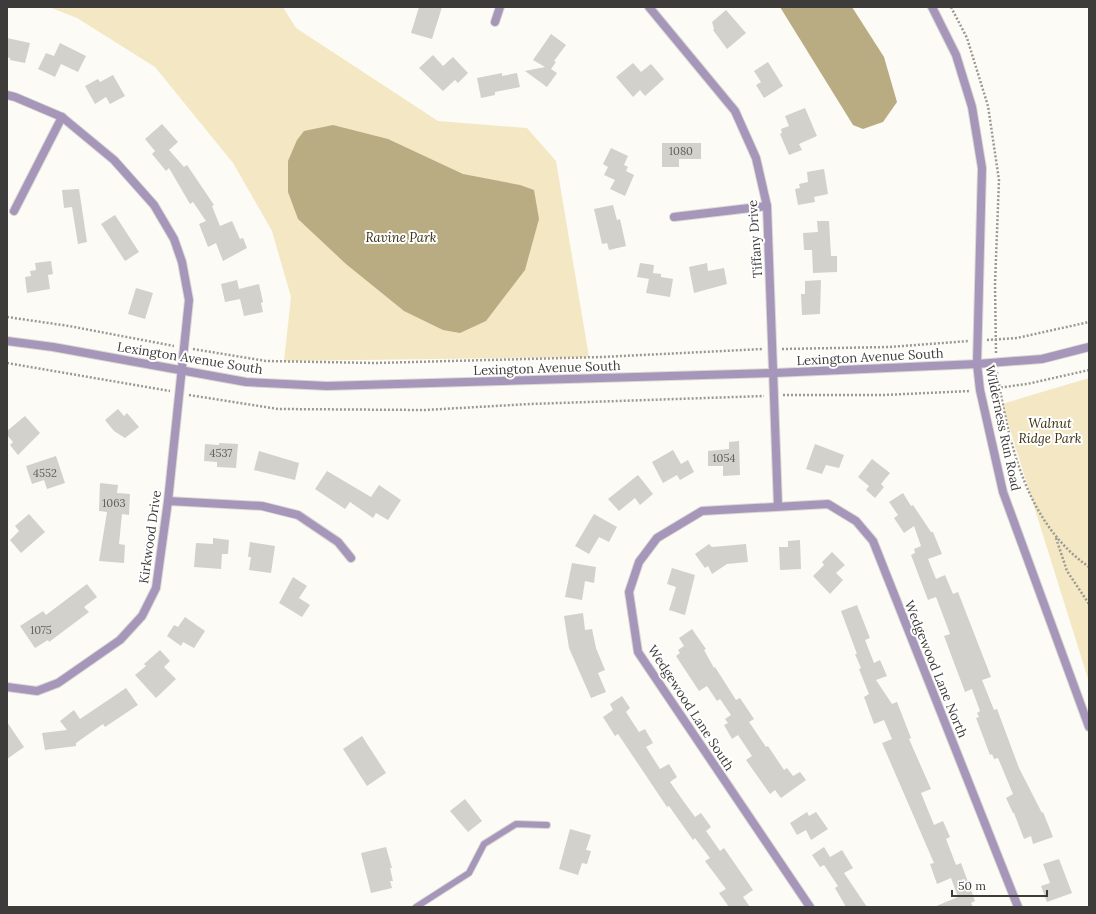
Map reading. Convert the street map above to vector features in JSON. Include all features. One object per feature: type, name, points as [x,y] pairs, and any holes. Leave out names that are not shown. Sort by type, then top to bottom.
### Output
[{"type":"street","points":[[495,22],[500,7]]},
{"type":"street","name":"Tiffany Drive","points":[[649,7],[735,111],[756,158],[767,206],[778,506]]},
{"type":"street","name":"Wilderness Run Road","points":[[932,7],[956,55],[972,107],[982,168],[977,341],[977,364],[980,390],[1003,492],[1087,718],[1089,727]]},
{"type":"street","name":"Kirkwood Drive","points":[[7,95],[15,96],[62,117],[114,160],[154,205],[174,238],[182,262],[189,300],[180,371],[168,501],[156,588],[142,616],[120,640],[58,683],[37,691],[7,687]]},
{"type":"street","points":[[14,211],[62,117]]},
{"type":"street","points":[[674,217],[767,206]]},
{"type":"street","name":"Lexington Avenue South","points":[[7,340],[246,382],[326,386],[774,373],[977,364],[1042,359],[1089,347]]},
{"type":"street","points":[[168,501],[262,506],[298,516],[338,542],[351,558]]},
{"type":"street","name":"Wedgewood Lane North","points":[[778,506],[828,504],[856,522],[872,541],[1018,907]]},
{"type":"street","name":"Wedgewood Lane South","points":[[778,506],[702,511],[657,538],[639,562],[629,592],[638,652],[810,907]]},
{"type":"lane","points":[[416,907],[469,873],[484,844],[516,824],[547,825]]},
{"type":"path","points":[[7,317],[69,326],[183,348],[266,361],[375,363],[602,357],[773,349],[889,347],[1018,338],[1089,322]]},
{"type":"path","points":[[7,363],[278,409],[425,410],[530,404],[775,395],[884,395],[980,390],[1000,388],[1089,370]]},
{"type":"path","points":[[1000,388],[1006,427],[1024,482],[1055,536],[1067,571],[1089,604]]},
{"type":"path","points":[[1055,536],[1079,560],[1089,567]]},
{"type":"green space","name":"Ravine Park","points":[[49,7],[283,7],[296,28],[438,121],[527,128],[556,161],[589,357],[284,361],[291,297],[272,231],[233,163],[155,67],[77,18]]},
{"type":"green space","name":"Walnut Ridge Park","points":[[1089,378],[1089,682],[1002,404]]},
{"type":"shaded area","points":[[780,7],[852,7],[884,57],[897,102],[883,122],[863,129],[853,125]]},
{"type":"shaded area","points":[[333,125],[388,139],[463,174],[520,185],[534,190],[539,219],[525,270],[486,321],[460,333],[443,330],[404,311],[346,264],[298,219],[288,192],[288,161],[297,140],[304,131]]},
{"type":"building","points":[[419,7],[442,7],[432,39],[411,33]]},
{"type":"building","points":[[726,10],[746,33],[727,49],[713,30],[712,22]]},
{"type":"building","points":[[551,34],[566,45],[554,61],[556,62],[551,69],[557,73],[547,87],[525,71],[545,67],[533,60]]},
{"type":"building","points":[[7,38],[30,43],[25,63],[10,60],[10,58],[7,57]]},
{"type":"building","points":[[60,43],[86,56],[78,72],[61,64],[55,77],[38,69],[46,53],[54,56]]},
{"type":"building","points":[[433,55],[443,66],[453,57],[468,73],[458,83],[455,80],[443,91],[419,68]]},
{"type":"building","points":[[768,62],[783,86],[764,98],[756,85],[761,82],[754,71]]},
{"type":"building","points":[[633,63],[641,72],[651,64],[664,79],[645,96],[640,90],[633,97],[616,77]]},
{"type":"building","points":[[502,73],[502,76],[517,73],[520,87],[495,92],[495,95],[481,98],[477,78]]},
{"type":"building","points":[[113,75],[125,96],[110,104],[106,97],[95,104],[85,86],[98,79],[100,82]]},
{"type":"building","points":[[805,108],[817,136],[799,144],[802,150],[789,155],[780,134],[782,133],[781,129],[789,126],[785,116]]},
{"type":"building","points":[[162,124],[178,142],[169,150],[184,167],[187,165],[214,205],[212,206],[220,226],[232,221],[240,239],[243,238],[247,248],[223,261],[216,243],[208,247],[199,224],[206,221],[193,202],[190,204],[169,168],[166,171],[152,154],[155,151],[145,139]]},
{"type":"building","points":[[662,143],[701,143],[701,159],[679,159],[679,167],[662,167]]},
{"type":"building","points":[[611,148],[628,156],[624,165],[628,167],[626,171],[634,175],[625,196],[610,189],[615,180],[604,175],[608,167],[603,164]]},
{"type":"building","points":[[824,169],[828,194],[814,197],[815,202],[798,205],[795,189],[800,188],[799,184],[808,182],[807,172]]},
{"type":"building","points":[[79,189],[87,242],[78,244],[72,207],[64,208],[62,190]]},
{"type":"building","points":[[613,205],[617,220],[620,219],[626,246],[609,250],[607,243],[602,244],[594,209]]},
{"type":"building","points":[[115,215],[139,252],[125,261],[101,224]]},
{"type":"building","points":[[817,221],[829,221],[831,256],[837,256],[837,272],[813,273],[812,250],[804,250],[803,233],[818,232]]},
{"type":"building","points":[[51,261],[53,274],[48,275],[50,289],[27,293],[25,277],[31,276],[30,271],[36,270],[35,263]]},
{"type":"building","points":[[640,263],[654,265],[653,273],[661,274],[661,277],[673,279],[670,297],[646,293],[649,279],[637,277]]},
{"type":"building","points":[[707,263],[708,271],[724,268],[727,284],[694,293],[689,267]]},
{"type":"building","points":[[237,280],[239,289],[259,284],[263,302],[261,303],[263,312],[244,316],[240,299],[225,302],[221,284]]},
{"type":"building","points":[[821,280],[820,314],[802,315],[801,294],[805,294],[805,281]]},
{"type":"building","points":[[136,288],[153,293],[145,319],[128,314]]},
{"type":"building","points":[[118,409],[124,416],[127,413],[139,427],[125,438],[114,431],[105,420]]},
{"type":"building","points":[[25,416],[40,433],[18,455],[10,445],[13,442],[7,435],[7,431]]},
{"type":"building","points":[[739,441],[740,475],[723,476],[723,466],[708,466],[708,451],[729,449],[729,442]]},
{"type":"building","points":[[219,443],[238,444],[236,468],[217,467],[217,462],[204,461],[205,444],[219,445]]},
{"type":"building","points":[[815,444],[844,455],[839,468],[826,465],[822,474],[806,469]]},
{"type":"building","points":[[673,450],[681,464],[688,460],[694,472],[680,480],[677,475],[663,483],[652,462]]},
{"type":"building","points":[[259,451],[299,463],[295,480],[254,470]]},
{"type":"building","points":[[56,456],[65,483],[47,489],[44,480],[32,484],[26,466]]},
{"type":"building","points":[[872,459],[890,473],[881,484],[884,487],[875,498],[866,490],[869,486],[858,477]]},
{"type":"building","points":[[327,471],[371,497],[379,485],[401,500],[388,520],[376,513],[373,518],[350,502],[345,509],[315,489]]},
{"type":"building","points":[[638,475],[653,494],[640,505],[635,498],[619,511],[608,499]]},
{"type":"building","points":[[100,483],[118,485],[117,493],[130,494],[129,515],[122,514],[119,544],[125,545],[124,563],[99,561],[107,512],[99,511]]},
{"type":"building","points":[[903,493],[931,532],[933,532],[942,554],[928,559],[936,579],[945,575],[953,594],[958,592],[991,677],[982,680],[994,710],[997,709],[1019,768],[1042,813],[1043,812],[1053,837],[1033,844],[1031,836],[1024,839],[1014,813],[1006,798],[1013,794],[998,758],[994,759],[992,754],[990,755],[976,718],[979,717],[977,713],[980,711],[972,689],[965,692],[944,636],[950,634],[936,597],[928,600],[911,555],[915,553],[914,549],[921,546],[914,526],[904,533],[894,518],[898,515],[889,502]]},
{"type":"building","points":[[29,514],[45,532],[21,553],[10,540],[19,531],[15,526]]},
{"type":"building","points":[[594,514],[617,527],[609,542],[599,537],[589,554],[575,546]]},
{"type":"building","points":[[213,538],[229,540],[228,554],[222,554],[221,569],[194,567],[196,543],[213,544]]},
{"type":"building","points":[[800,540],[801,569],[780,570],[779,547],[788,547],[788,541]]},
{"type":"building","points":[[250,542],[275,546],[271,573],[249,570],[251,557],[248,557]]},
{"type":"building","points":[[709,544],[712,547],[746,544],[748,562],[727,564],[712,574],[708,566],[705,568],[695,554]]},
{"type":"building","points":[[832,552],[845,565],[836,573],[843,580],[830,594],[813,576],[824,565],[822,562]]},
{"type":"building","points":[[572,563],[596,567],[594,583],[585,581],[582,600],[565,597]]},
{"type":"building","points":[[672,568],[695,575],[685,615],[669,610],[676,587],[667,584]]},
{"type":"building","points":[[293,577],[307,586],[299,598],[310,605],[302,617],[279,603]]},
{"type":"building","points":[[87,584],[97,597],[84,607],[89,612],[49,642],[48,640],[35,648],[20,626],[43,611],[46,615]]},
{"type":"building","points":[[857,605],[870,638],[865,640],[874,663],[880,660],[887,676],[876,680],[892,704],[897,702],[911,738],[909,739],[931,789],[921,793],[934,825],[943,821],[950,837],[946,839],[956,865],[961,863],[975,901],[971,903],[973,907],[934,907],[958,897],[951,878],[937,884],[930,864],[934,863],[882,743],[892,739],[884,720],[874,724],[864,697],[869,694],[859,669],[861,668],[855,654],[857,654],[841,611]]},
{"type":"building","points":[[583,613],[585,630],[592,629],[596,648],[605,670],[598,673],[606,692],[591,698],[569,648],[564,616]]},
{"type":"building","points":[[185,617],[205,631],[194,648],[183,642],[181,646],[167,636],[174,625],[178,627]]},
{"type":"building","points":[[692,629],[706,649],[704,650],[714,668],[715,667],[736,700],[740,698],[754,719],[749,722],[766,747],[768,746],[784,770],[787,768],[793,776],[800,772],[806,780],[781,798],[775,790],[770,794],[746,760],[752,756],[738,735],[732,739],[724,725],[728,723],[725,719],[731,715],[720,699],[717,701],[707,686],[699,691],[676,656],[680,653],[678,650],[684,646],[679,638]]},
{"type":"building","points":[[160,650],[170,661],[164,667],[176,679],[156,698],[135,675],[146,666],[144,664]]},
{"type":"building","points":[[126,688],[138,705],[105,727],[103,724],[76,743],[76,746],[45,750],[42,733],[67,730],[60,721],[74,710],[80,719]]},
{"type":"building","points":[[622,696],[630,708],[626,712],[639,732],[645,729],[653,743],[646,747],[660,769],[669,764],[677,777],[670,782],[695,817],[701,813],[711,827],[706,831],[720,851],[724,848],[753,890],[743,897],[750,907],[729,907],[719,893],[726,889],[705,861],[710,858],[695,838],[693,840],[669,806],[667,807],[618,734],[615,736],[603,717],[613,710],[610,704]]},
{"type":"building","points":[[7,722],[24,747],[7,759]]},
{"type":"building","points":[[362,736],[386,773],[367,786],[343,749]]},
{"type":"building","points":[[465,799],[482,821],[468,832],[450,811]]},
{"type":"building","points":[[807,812],[809,816],[816,812],[828,829],[811,840],[806,830],[797,835],[790,823]]},
{"type":"building","points":[[570,829],[591,835],[586,850],[591,851],[587,864],[582,863],[578,875],[559,869]]},
{"type":"building","points":[[386,847],[392,868],[390,868],[393,881],[390,881],[392,888],[371,893],[361,853]]},
{"type":"building","points":[[824,847],[830,857],[842,850],[853,868],[844,873],[867,907],[846,907],[835,888],[838,886],[824,865],[820,867],[812,855]]},
{"type":"building","points":[[1059,859],[1072,893],[1047,902],[1041,886],[1050,883],[1043,864]]}]
